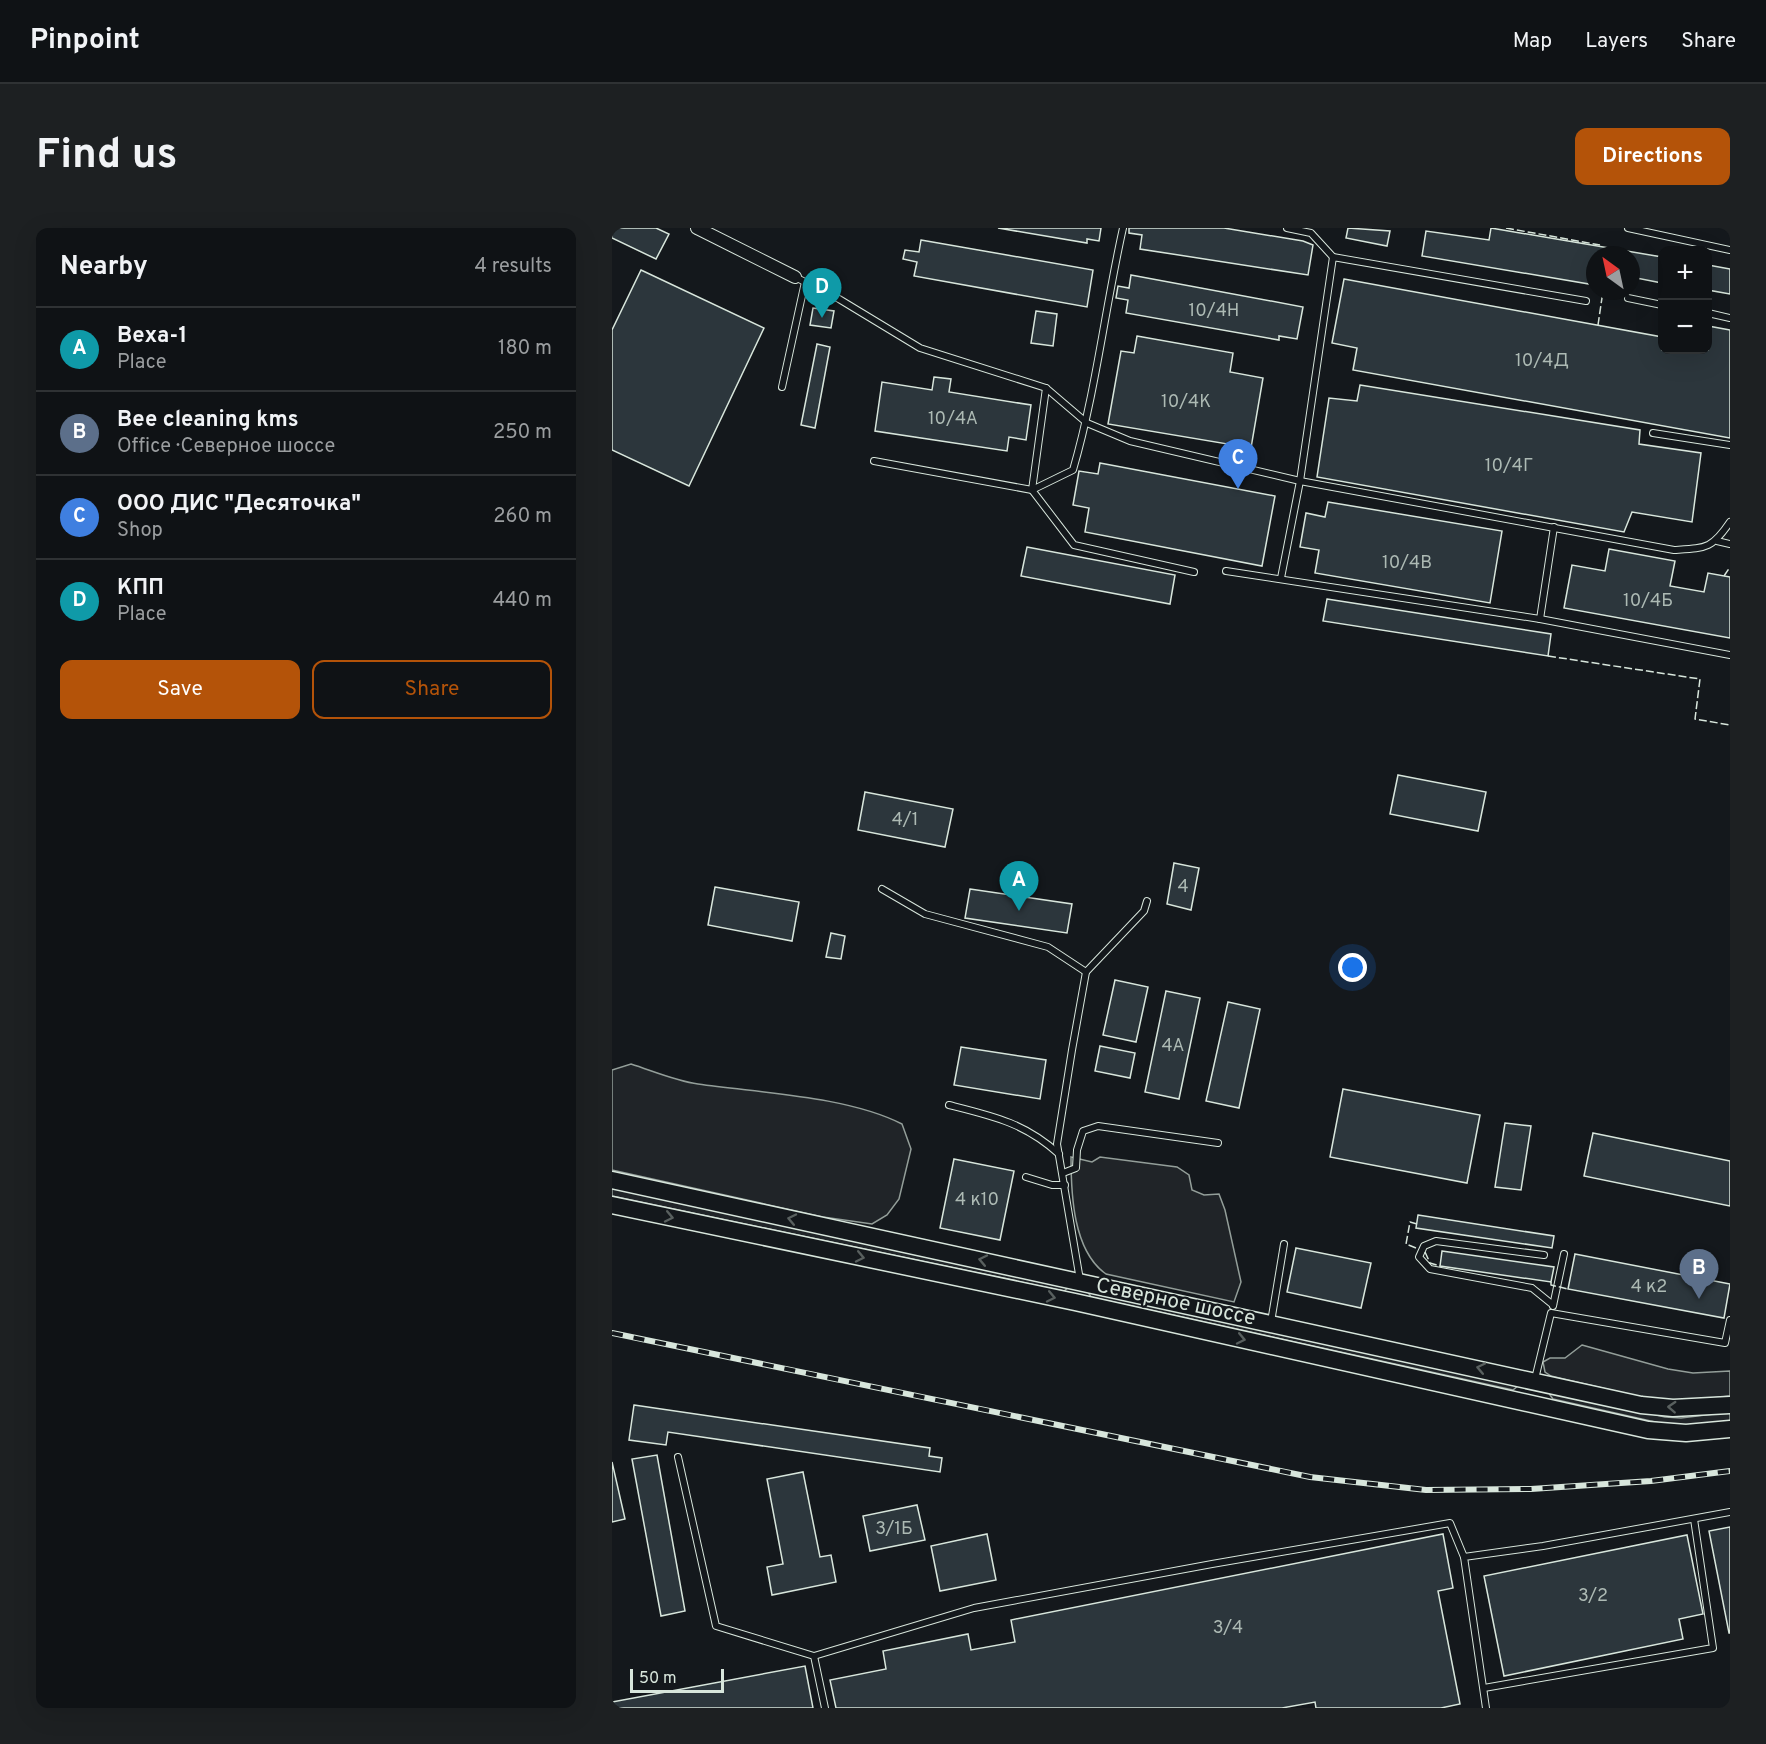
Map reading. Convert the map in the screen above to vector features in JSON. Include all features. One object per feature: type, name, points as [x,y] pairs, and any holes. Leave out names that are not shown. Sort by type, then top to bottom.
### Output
[{"type":"main road","name":"Северное шоссе","points":[[612,1180],[1535,1379],[1641,1405],[1673,1408],[1730,1405]]},
{"type":"main road","name":"Северное шоссе","points":[[612,1205],[1075,1302],[1648,1430],[1686,1433],[1730,1428]]},
{"type":"main road","points":[[1075,1302],[1080,1281]]},
{"type":"main road","points":[[1530,1402],[1535,1379]]},
{"type":"street","points":[[697,228],[800,280]]},
{"type":"lane","points":[[874,461],[1032,490],[1072,470],[1087,423],[1107,297],[1123,228]]},
{"type":"lane","points":[[1287,228],[1311,233],[1333,257],[1586,302]]},
{"type":"lane","points":[[1628,228],[1730,250]]},
{"type":"lane","points":[[1281,578],[1300,481],[1333,257]]},
{"type":"lane","points":[[782,387],[800,280],[920,348],[1046,388],[1087,423],[1130,441],[1300,481],[1554,526],[1674,550],[1705,548],[1718,542],[1730,544]]},
{"type":"lane","points":[[1638,300],[1658,304]]},
{"type":"lane","points":[[1712,314],[1730,318]]},
{"type":"lane","points":[[1046,388],[1032,490],[1074,545],[1194,572]]},
{"type":"lane","points":[[1653,433],[1730,445]]},
{"type":"lane","points":[[1718,542],[1730,522]]},
{"type":"lane","points":[[1540,619],[1554,526]]},
{"type":"lane","points":[[1226,571],[1540,619],[1730,655]]},
{"type":"lane","points":[[882,889],[925,914],[1048,947],[1086,972]]},
{"type":"lane","points":[[1080,1281],[1057,1144],[1086,972],[1144,911],[1147,901]]},
{"type":"lane","points":[[949,1105],[1011,1121],[1043,1139],[1059,1154]]},
{"type":"lane","points":[[1063,1173],[1076,1167],[1077,1150],[1083,1131],[1098,1126],[1218,1143]]},
{"type":"lane","points":[[1026,1178],[1052,1185],[1065,1185]]},
{"type":"lane","points":[[1544,1255],[1436,1241],[1424,1246],[1419,1257],[1430,1269],[1532,1288],[1553,1305]]},
{"type":"lane","points":[[1270,1322],[1284,1244]]},
{"type":"lane","points":[[1535,1379],[1564,1254]]},
{"type":"lane","points":[[1551,1312],[1725,1344],[1730,1320]]},
{"type":"lane","points":[[678,1457],[716,1626],[814,1656],[974,1608],[1450,1523],[1464,1557],[1486,1708]]},
{"type":"lane","points":[[1464,1557],[1730,1512]]},
{"type":"lane","points":[[1484,1688],[1713,1648],[1694,1519]]},
{"type":"lane","points":[[814,1656],[825,1708]]},
{"type":"shaded area","points":[[631,1064],[690,1083],[830,1101],[856,1107],[902,1124],[911,1149],[899,1199],[887,1215],[872,1224],[823,1217],[612,1170],[612,1070]]},
{"type":"shaded area","points":[[1071,1157],[1092,1162],[1100,1157],[1177,1167],[1189,1175],[1192,1190],[1204,1195],[1219,1194],[1225,1210],[1241,1282],[1234,1302],[1106,1274],[1095,1264],[1080,1237],[1073,1204]]},
{"type":"shaded area","points":[[612,1188],[1068,1288],[1064,1291],[612,1196]]},
{"type":"shaded area","points":[[1088,1292],[1519,1385],[1513,1390],[1091,1297]]},
{"type":"shaded area","points":[[1582,1345],[1668,1369],[1693,1373],[1730,1371],[1730,1396],[1684,1401],[1653,1400],[1551,1376],[1545,1372],[1543,1362],[1550,1358],[1565,1358]]},
{"type":"shaded area","points":[[1555,1391],[1665,1417],[1681,1418],[1730,1412],[1730,1421],[1689,1426],[1664,1424],[1553,1399],[1550,1395]]},
{"type":"building","points":[[612,228],[656,228],[669,234],[656,259],[612,238]]},
{"type":"building","points":[[998,228],[1101,228],[1099,241],[1087,239],[1087,243]]},
{"type":"building","points":[[1129,228],[1224,228],[1303,241],[1313,245],[1308,275],[1140,249],[1142,235],[1129,233]]},
{"type":"building","points":[[1348,228],[1390,231],[1387,246],[1346,238]]},
{"type":"building","points":[[1491,228],[1597,246],[1586,246],[1586,283],[1422,256],[1426,231],[1489,240]]},
{"type":"building","points":[[921,240],[1093,270],[1087,307],[914,276],[917,262],[903,259],[905,250],[919,252]]},
{"type":"building","points":[[1640,253],[1658,256],[1658,282],[1640,279]]},
{"type":"building","points":[[1712,266],[1730,269],[1730,294],[1712,291]]},
{"type":"building","points":[[641,270],[764,328],[689,486],[612,450],[612,330]]},
{"type":"building","points":[[1131,275],[1303,307],[1297,339],[1279,336],[1279,340],[1126,313],[1128,300],[1116,298],[1118,286],[1129,288]]},
{"type":"building","points":[[1344,279],[1658,336],[1658,354],[1712,354],[1712,327],[1730,330],[1730,438],[1353,370],[1357,348],[1332,343]]},
{"type":"building","points":[[813,308],[834,311],[831,328],[810,325]]},
{"type":"building","points":[[1036,311],[1057,314],[1053,346],[1031,343]]},
{"type":"building","points":[[1137,336],[1233,353],[1230,372],[1263,378],[1251,448],[1108,424],[1121,351],[1134,353]]},
{"type":"building","points":[[817,344],[830,347],[815,428],[801,425]]},
{"type":"building","points":[[934,377],[951,379],[949,392],[1031,405],[1026,440],[1009,437],[1007,451],[875,431],[882,382],[932,390]]},
{"type":"building","points":[[1360,385],[1640,430],[1639,444],[1701,453],[1692,522],[1632,512],[1624,532],[1317,477],[1329,398],[1357,401]]},
{"type":"building","points":[[1100,463],[1275,496],[1262,566],[1085,532],[1089,508],[1073,505],[1079,471],[1098,474]]},
{"type":"building","points":[[1328,502],[1502,531],[1490,603],[1315,573],[1319,550],[1300,547],[1306,513],[1325,517]]},
{"type":"building","points":[[1027,547],[1175,575],[1170,604],[1021,576]]},
{"type":"building","points":[[1609,549],[1675,561],[1670,586],[1704,592],[1708,573],[1730,577],[1730,638],[1564,608],[1572,565],[1605,571]]},
{"type":"building","points":[[1327,599],[1551,634],[1548,656],[1323,621]]},
{"type":"building","points":[[1398,775],[1486,792],[1478,831],[1390,814]]},
{"type":"building","points":[[865,792],[953,809],[945,847],[858,830]]},
{"type":"building","points":[[1174,863],[1199,868],[1191,910],[1167,904]]},
{"type":"building","points":[[715,887],[799,902],[792,941],[708,925]]},
{"type":"building","points":[[970,889],[1072,904],[1067,933],[965,918]]},
{"type":"building","points":[[831,933],[845,936],[841,959],[826,957]]},
{"type":"building","points":[[1115,980],[1148,987],[1136,1042],[1103,1035]]},
{"type":"building","points":[[1166,991],[1200,998],[1179,1099],[1145,1092]]},
{"type":"building","points":[[1228,1002],[1260,1009],[1239,1108],[1206,1101]]},
{"type":"building","points":[[1100,1046],[1135,1053],[1130,1078],[1095,1071]]},
{"type":"building","points":[[961,1047],[1046,1060],[1040,1099],[954,1085]]},
{"type":"building","points":[[1343,1089],[1480,1115],[1467,1183],[1330,1157]]},
{"type":"building","points":[[1505,1123],[1531,1126],[1521,1190],[1495,1187]]},
{"type":"building","points":[[1593,1133],[1730,1161],[1730,1206],[1584,1176]]},
{"type":"building","points":[[954,1159],[1014,1171],[1000,1240],[940,1228]]},
{"type":"building","points":[[1418,1215],[1554,1236],[1552,1248],[1416,1228]]},
{"type":"building","points":[[1296,1248],[1371,1263],[1361,1308],[1287,1292]]},
{"type":"building","points":[[1442,1251],[1554,1267],[1551,1282],[1440,1266]]},
{"type":"building","points":[[1575,1254],[1730,1284],[1724,1318],[1568,1289]]},
{"type":"building","points":[[634,1405],[930,1448],[929,1456],[942,1458],[940,1472],[668,1432],[666,1445],[629,1440]]},
{"type":"building","points":[[657,1455],[685,1611],[661,1616],[632,1459]]},
{"type":"building","points":[[612,1462],[625,1519],[612,1522]]},
{"type":"building","points":[[803,1472],[820,1557],[831,1555],[836,1582],[772,1595],[767,1567],[783,1564],[767,1479]]},
{"type":"building","points":[[917,1505],[925,1540],[870,1551],[863,1516]]},
{"type":"building","points":[[1730,1527],[1730,1633],[1729,1633],[1709,1531]]},
{"type":"building","points":[[987,1534],[996,1580],[940,1591],[931,1546]]},
{"type":"building","points":[[1443,1534],[1453,1588],[1438,1591],[1460,1704],[1441,1708],[1316,1708],[1315,1702],[1282,1708],[836,1708],[830,1680],[886,1669],[883,1651],[968,1634],[971,1650],[1015,1642],[1011,1620]]},
{"type":"building","points":[[1687,1535],[1703,1614],[1679,1619],[1683,1639],[1504,1676],[1484,1576]]},
{"type":"building","points":[[805,1666],[813,1708],[612,1708],[612,1702]]},
{"type":"railway","points":[[612,1333],[1310,1477],[1426,1490],[1531,1489],[1651,1481],[1730,1471]]},
{"type":"fence","points":[[1506,228],[1600,245]]},
{"type":"fence","points":[[1598,325],[1602,300]]},
{"type":"fence","points":[[1724,576],[1730,567]]},
{"type":"fence","points":[[1548,656],[1700,679],[1695,719],[1730,725]]},
{"type":"fence","points":[[1416,1248],[1406,1244],[1410,1222],[1417,1224]]},
{"type":"fence","points":[[1425,1252],[1430,1263],[1440,1266]]},
{"type":"fence","points":[[1551,1282],[1551,1285],[1568,1289]]},
{"type":"place","name":"КПП","points":[[822,318]]},
{"type":"place","name":"ООО ДИС \"Десяточка\"","points":[[1238,489]]},
{"type":"place","name":"Веха-1","points":[[1019,911]]},
{"type":"place","name":"Bee cleaning kms","points":[[1699,1299]]}]
